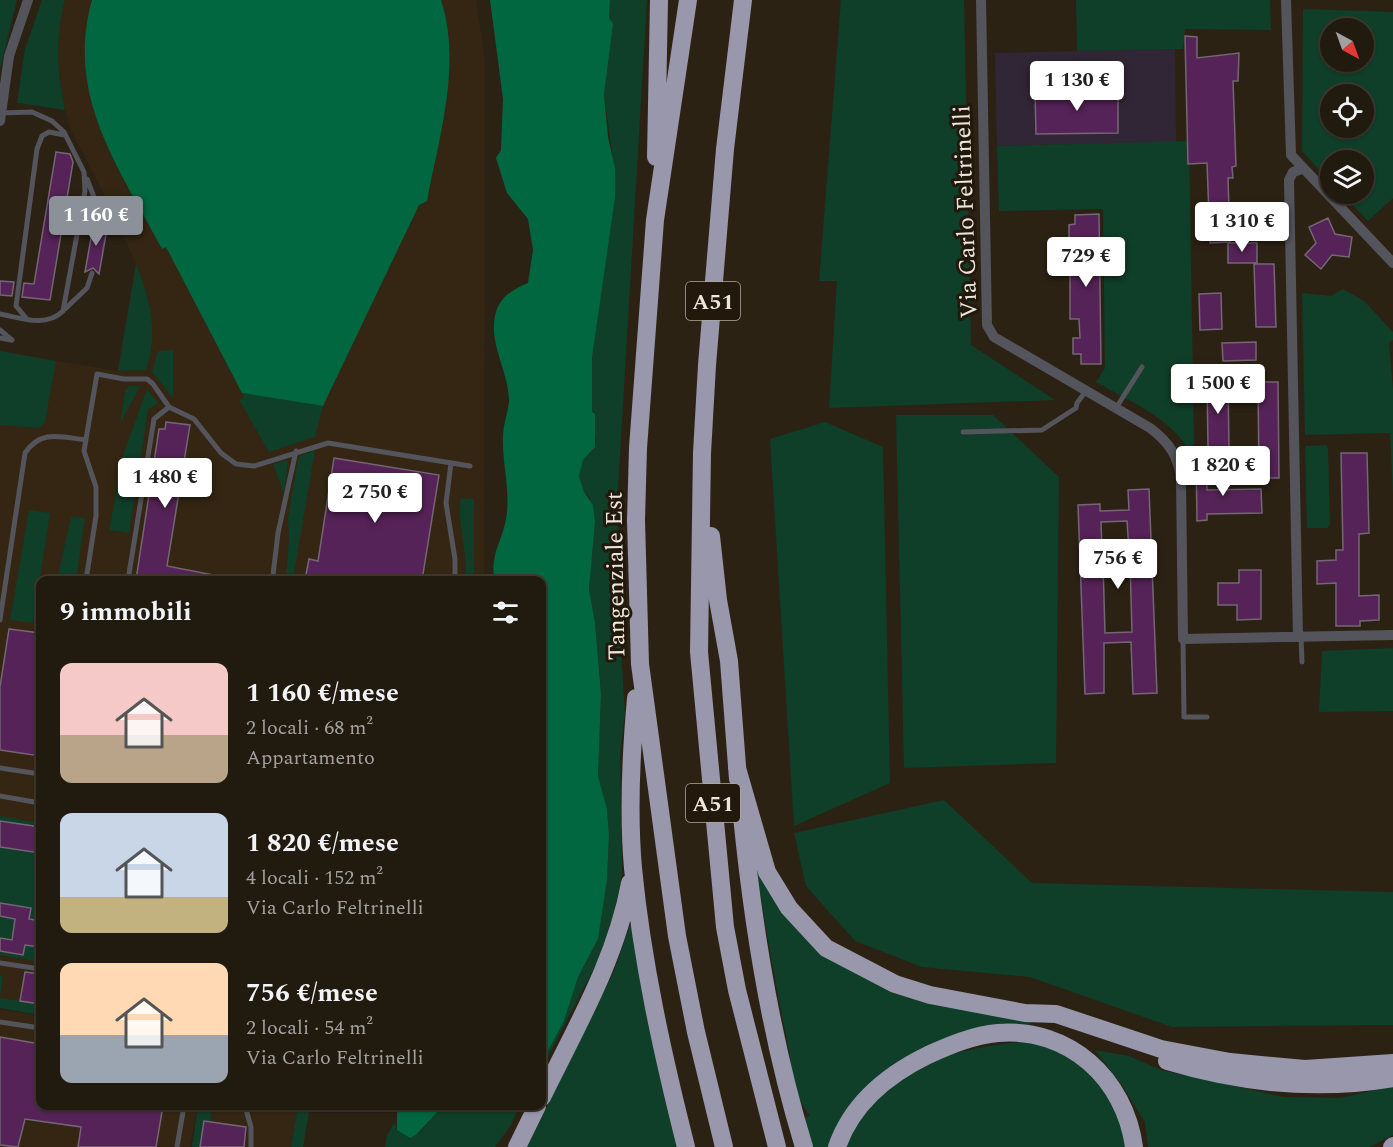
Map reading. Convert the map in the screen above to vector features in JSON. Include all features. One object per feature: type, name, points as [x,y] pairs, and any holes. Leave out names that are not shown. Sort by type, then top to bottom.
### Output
[{"type":"highway","points":[[655,220],[659,0]]},
{"type":"highway","name":"Tangenziale Est","points":[[688,0],[655,220],[638,448],[636,520],[640,664],[677,936],[696,1032],[724,1147]]},
{"type":"highway","name":"A51","points":[[743,0],[725,149],[702,453],[699,652],[724,927],[736,990],[777,1147]]},
{"type":"highway","points":[[702,453],[718,600],[729,661],[736,768],[748,876],[766,983],[791,1104],[804,1147]]},
{"type":"highway","points":[[640,664],[631,762],[633,867],[646,958],[666,1069],[686,1147]]},
{"type":"highway","points":[[736,768],[766,872],[789,908],[826,948],[895,984],[930,994],[1025,1013],[1167,1062],[1217,1075],[1296,1084],[1348,1084],[1393,1078]]},
{"type":"highway","points":[[546,1089],[607,966],[623,921],[633,867]]},
{"type":"highway","points":[[1025,1013],[1056,1014],[1161,1049],[1230,1062],[1305,1069],[1393,1063]]},
{"type":"highway","points":[[837,1147],[845,1127],[865,1098],[898,1072],[933,1053],[966,1040],[1006,1032],[1034,1034],[1052,1040],[1069,1048],[1097,1068],[1119,1097],[1127,1114],[1134,1147]]},
{"type":"highway","points":[[517,1147],[535,1110]]},
{"type":"street","points":[[1,117],[9,56],[28,0]]},
{"type":"street","name":"Via Carlo Feltrinelli","points":[[981,0],[986,320],[994,337],[1116,408],[1160,435],[1169,444],[1180,467],[1183,639]]},
{"type":"street","points":[[1286,0],[1289,150],[1302,169],[1393,264]]},
{"type":"street","points":[[1299,637],[1289,180],[1293,172],[1302,169]]},
{"type":"street","points":[[1183,639],[1393,635]]},
{"type":"lane","points":[[1,117],[36,113],[55,123],[67,138],[84,172],[99,210],[100,222]]},
{"type":"lane","points":[[28,319],[21,315],[16,306],[37,149],[42,136],[49,132],[59,132],[67,138]]},
{"type":"lane","points":[[63,311],[85,191],[84,172]]},
{"type":"lane","points":[[0,315],[47,321],[63,311],[87,288],[92,273]]},
{"type":"lane","points":[[0,330],[12,340],[0,338]]},
{"type":"lane","points":[[1116,408],[1142,367]]},
{"type":"lane","points":[[87,576],[96,516],[96,487],[84,451],[98,374],[123,379],[147,379],[169,407],[194,419],[221,453],[236,464],[254,466],[328,442],[470,466]]},
{"type":"lane","points":[[963,432],[1042,430],[1076,408],[1086,391]]},
{"type":"lane","points":[[129,576],[154,419],[169,407]]},
{"type":"lane","points":[[0,620],[25,453],[36,439],[46,435],[86,440]]},
{"type":"lane","points":[[273,575],[278,533],[296,451]]},
{"type":"lane","points":[[451,463],[446,503],[455,559],[455,576]]},
{"type":"lane","points":[[1299,637],[1302,662]]},
{"type":"lane","name":"Via Carlo Feltrinelli","points":[[1183,639],[1184,717],[1207,717]]},
{"type":"lane","points":[[0,768],[36,773]]},
{"type":"lane","points":[[0,796],[36,802]]},
{"type":"lane","points":[[0,963],[36,968]]},
{"type":"lane","points":[[0,1022],[36,1027]]},
{"type":"lane","points":[[177,1147],[183,1110]]},
{"type":"lane","points":[[246,1110],[251,1127],[251,1147]]},
{"type":"shaded area","points":[[65,0],[476,0],[485,61],[484,576],[36,576],[36,1014],[0,1008],[0,351],[117,371],[136,264],[112,209],[70,129],[61,92],[58,62],[59,23]]},
{"type":"shaded area","points":[[1175,49],[1176,142],[997,146],[995,53]]},
{"type":"shaded area","points":[[0,1009],[36,1015],[36,1110],[196,1110],[190,1147],[0,1147]]},
{"type":"shaded area","points":[[197,1110],[309,1110],[303,1147],[192,1147]]},
{"type":"green space","points":[[0,0],[17,0],[0,69]]},
{"type":"green space","points":[[42,0],[65,0],[58,55],[65,110],[17,103],[25,49]]},
{"type":"green space","points":[[92,0],[441,0],[447,25],[449,75],[442,126],[427,201],[419,205],[323,406],[242,393],[166,247],[162,249],[129,189],[101,130],[91,100],[86,68],[85,35]]},
{"type":"green space","points":[[490,0],[610,0],[609,18],[613,24],[604,94],[608,137],[615,169],[615,197],[592,358],[592,412],[595,414],[595,447],[583,460],[579,476],[584,492],[593,505],[595,522],[589,589],[595,623],[601,694],[598,776],[607,809],[609,835],[607,880],[598,939],[578,977],[564,1021],[546,1055],[546,576],[494,576],[493,570],[507,509],[503,437],[509,401],[495,337],[495,316],[507,295],[528,283],[533,250],[528,219],[507,193],[496,158],[501,150],[503,99]]},
{"type":"green space","points":[[610,0],[647,0],[617,506],[619,623],[625,712],[620,756],[622,873],[610,938],[546,1060],[546,1055],[564,1021],[578,977],[598,939],[607,880],[609,835],[607,809],[598,777],[601,694],[595,623],[589,589],[595,522],[590,498],[584,492],[579,476],[583,460],[595,447],[596,439],[592,412],[592,358],[610,226],[612,153],[604,94]]},
{"type":"green space","points":[[841,0],[964,0],[971,345],[1055,400],[829,408],[837,281],[819,281]]},
{"type":"green space","points":[[1076,0],[1270,0],[1271,30],[1185,29],[1183,49],[1077,51]]},
{"type":"green space","points":[[1303,9],[1393,12],[1393,198],[1368,221],[1352,204],[1374,204],[1374,150],[1320,150],[1320,171],[1302,151]]},
{"type":"green space","points":[[1189,141],[1196,462],[1187,447],[1166,424],[1140,406],[1096,382],[1105,368],[1103,209],[999,211],[997,146]]},
{"type":"green space","points":[[136,264],[149,303],[152,330],[150,357],[146,370],[118,371]]},
{"type":"green space","points":[[1343,289],[1364,301],[1393,332],[1393,340],[1389,342],[1393,389],[1393,495],[1390,433],[1305,435],[1302,293],[1331,296]]},
{"type":"green space","points":[[173,350],[173,398],[152,372],[158,351]]},
{"type":"green space","points":[[0,351],[56,361],[45,422],[39,428],[0,425]]},
{"type":"green space","points":[[129,386],[140,386],[120,424],[125,391]]},
{"type":"green space","points":[[147,389],[158,403],[148,410],[129,533],[109,530],[124,452]]},
{"type":"green space","points":[[242,393],[323,406],[315,437],[269,452],[239,400],[244,397]]},
{"type":"green space","points":[[896,415],[993,415],[1059,477],[1056,763],[904,768]]},
{"type":"green space","points":[[825,422],[883,447],[890,783],[794,826],[770,439]]},
{"type":"green space","points":[[1326,445],[1328,448],[1330,525],[1327,528],[1307,528],[1305,446]]},
{"type":"green space","points":[[315,450],[294,576],[286,576],[288,518],[300,456]]},
{"type":"green space","points":[[286,460],[288,463],[284,493],[273,464]]},
{"type":"green space","points":[[461,498],[474,499],[474,576],[465,576]]},
{"type":"green space","points":[[29,510],[50,513],[40,576],[36,576],[33,623],[10,620]]},
{"type":"green space","points":[[71,517],[85,518],[77,576],[58,576]]},
{"type":"green space","points":[[1393,648],[1393,711],[1319,712],[1322,651]]},
{"type":"green space","points":[[944,800],[1032,883],[1393,892],[1393,1025],[1172,1027],[1030,977],[922,967],[855,941],[806,886],[794,833]]},
{"type":"green space","points":[[0,816],[36,822],[36,961],[0,955]]},
{"type":"green space","points":[[754,851],[844,966],[878,985],[1031,1022],[1030,1027],[912,1055],[830,1147],[813,1147],[805,1118],[810,1115],[797,1092],[793,1073]]},
{"type":"green space","points":[[630,925],[635,925],[679,1147],[527,1147],[546,1110],[614,971]]},
{"type":"green space","points":[[0,975],[3,976],[0,998]]},
{"type":"green space","points":[[0,998],[36,1003],[36,1014],[0,1008]]},
{"type":"green space","points":[[1026,1042],[1049,1046],[1087,1069],[1117,1109],[1126,1147],[845,1147],[863,1110],[880,1093],[917,1068],[959,1053]]},
{"type":"green space","points":[[1095,1050],[1129,1056],[1161,1070],[1284,1097],[1340,1098],[1393,1086],[1393,1135],[1369,1147],[1148,1147],[1145,1122],[1121,1084]]},
{"type":"green space","points":[[197,1110],[212,1110],[210,1122],[204,1121],[200,1147],[192,1147]]},
{"type":"green space","points":[[297,1110],[309,1110],[303,1147],[291,1147]]},
{"type":"green space","points":[[399,1110],[439,1110],[417,1134],[410,1138],[397,1130]]},
{"type":"green space","points":[[439,1110],[517,1110],[511,1125],[495,1147],[385,1147],[387,1135],[395,1122],[397,1130],[418,1134]]},
{"type":"building","points":[[1185,36],[1197,37],[1197,58],[1239,53],[1238,81],[1233,81],[1236,166],[1232,167],[1233,178],[1228,178],[1230,242],[1210,243],[1207,163],[1188,164]]},
{"type":"building","points":[[1118,90],[1118,133],[1036,134],[1035,91]]},
{"type":"building","points":[[56,152],[70,154],[73,162],[50,300],[22,297],[24,283],[34,284]]},
{"type":"building","points":[[1099,214],[1101,364],[1081,364],[1081,354],[1073,354],[1073,338],[1080,338],[1079,319],[1070,319],[1070,263],[1079,263],[1079,244],[1069,244],[1069,225],[1075,224],[1075,215]]},
{"type":"building","points":[[1328,218],[1335,234],[1352,237],[1349,257],[1332,255],[1321,269],[1305,255],[1316,243],[1309,227]]},
{"type":"building","points":[[94,221],[100,227],[108,223],[99,274],[93,268],[85,272]]},
{"type":"building","points":[[1228,243],[1257,243],[1257,263],[1228,263]]},
{"type":"building","points":[[1254,264],[1274,264],[1276,327],[1256,327]]},
{"type":"building","points":[[0,281],[14,282],[12,296],[0,295]]},
{"type":"building","points":[[1221,293],[1222,329],[1200,330],[1199,294]]},
{"type":"building","points":[[1256,342],[1256,360],[1223,361],[1222,343]]},
{"type":"building","points":[[1207,381],[1228,381],[1229,448],[1208,448]]},
{"type":"building","points":[[1258,382],[1278,382],[1279,478],[1259,478]]},
{"type":"building","points":[[166,422],[190,425],[167,566],[219,576],[137,576],[159,429],[165,429]]},
{"type":"building","points":[[1206,453],[1207,490],[1261,489],[1262,513],[1207,514],[1207,520],[1197,521],[1196,454]]},
{"type":"building","points":[[1341,453],[1367,453],[1369,533],[1359,534],[1359,596],[1379,595],[1379,620],[1360,621],[1360,626],[1336,626],[1336,583],[1317,584],[1317,561],[1336,560],[1336,550],[1343,550]]},
{"type":"building","points":[[334,458],[439,475],[423,576],[306,576],[309,559],[318,561]]},
{"type":"building","points":[[1149,489],[1157,693],[1133,694],[1131,642],[1104,643],[1104,693],[1085,694],[1078,505],[1100,504],[1100,511],[1129,510],[1128,490]],"holes":[[[1127,521],[1129,551],[1102,552],[1101,522]],[[1130,562],[1132,632],[1105,633],[1103,563]]]},
{"type":"building","points":[[1239,570],[1261,570],[1261,619],[1237,620],[1237,605],[1218,605],[1218,583],[1239,583]]},
{"type":"building","points":[[9,629],[36,632],[36,755],[0,750],[0,687]]},
{"type":"building","points":[[0,821],[36,826],[36,852],[0,847]]},
{"type":"building","points":[[0,903],[31,908],[29,919],[36,920],[36,946],[25,945],[23,955],[0,951],[0,938],[12,940],[15,919],[0,916]]},
{"type":"building","points":[[25,972],[36,973],[36,1003],[20,1001]]},
{"type":"building","points":[[0,1037],[36,1043],[36,1110],[162,1110],[156,1147],[78,1147],[81,1127],[25,1119],[18,1147],[0,1145]]},
{"type":"building","points":[[204,1121],[246,1127],[244,1147],[200,1147]]}]
